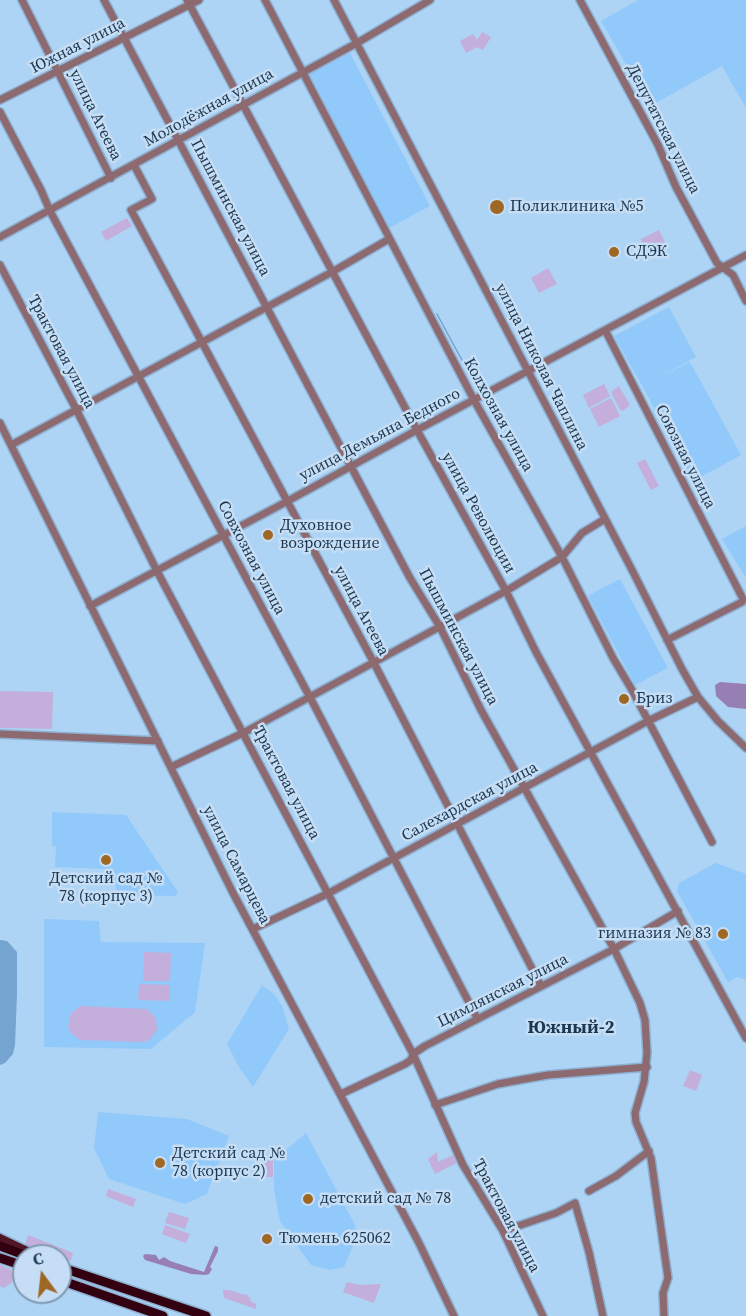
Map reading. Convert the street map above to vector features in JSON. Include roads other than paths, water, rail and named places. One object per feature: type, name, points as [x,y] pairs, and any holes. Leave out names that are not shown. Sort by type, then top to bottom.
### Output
[{"type":"highway","points":[[72,1271],[206,1316]]},
{"type":"highway","points":[[72,1284],[163,1316]]},
{"type":"street","name":"улица Агеева","points":[[22,0],[111,178]]},
{"type":"street","name":"Пышминская улица","points":[[104,0],[410,578],[440,627],[452,654],[614,949],[643,1011],[647,1067],[635,1113],[636,1122],[649,1151],[668,1278],[663,1293],[664,1316]]},
{"type":"street","name":"Южная улица","points":[[0,100],[124,38],[188,2],[200,0]]},
{"type":"street","name":"Колхозная улица","points":[[265,0],[474,400],[562,556],[712,842]]},
{"type":"street","name":"улица Николая Чаплина","points":[[334,0],[698,697],[718,721],[746,748]]},
{"type":"street","name":"Депутатская улица","points":[[580,0],[658,145],[676,187],[714,258],[733,275],[746,301]]},
{"type":"street","name":"Молодёжная улица","points":[[0,237],[357,43],[426,1]]},
{"type":"street","name":"улица Революции","points":[[188,2],[746,1038]]},
{"type":"street","name":"Совхозная улица","points":[[0,112],[50,211],[310,697],[477,1018]]},
{"type":"street","name":"улица Агеева","points":[[134,165],[152,199],[131,210],[374,663],[542,986]]},
{"type":"street","points":[[11,445],[389,239]]},
{"type":"street","name":"улица Демьяна Бедного","points":[[90,606],[746,255]]},
{"type":"street","name":"Трактовая улица","points":[[0,265],[76,409],[157,571],[413,1054],[463,1165],[503,1232],[543,1316]]},
{"type":"street","name":"Союзная улица","points":[[605,330],[743,599],[742,602],[667,640]]},
{"type":"street","name":"улица Самарцева","points":[[0,423],[253,929],[421,1247],[454,1316]]},
{"type":"street","points":[[171,767],[243,733],[506,591],[562,556],[582,533],[605,519]]},
{"type":"street","name":"Салехардская улица","points":[[253,929],[329,893],[648,721],[698,697]]},
{"type":"street","points":[[0,734],[158,741]]},
{"type":"street","points":[[737,738],[746,739]]},
{"type":"street","name":"Цимлянская улица","points":[[341,1094],[405,1064],[411,1060],[413,1054],[477,1018],[614,949],[678,911]]},
{"type":"street","points":[[435,1105],[498,1084],[525,1079],[647,1067]]},
{"type":"street","points":[[589,1191],[616,1176],[649,1151]]},
{"type":"street","points":[[503,1232],[556,1213],[575,1203],[603,1316]]},
{"type":"waterway","points":[[437,314],[477,388],[484,384]]},
{"type":"place","name":"Поликлиника №5","points":[[497,207]]},
{"type":"place","name":"СДЭК","points":[[614,252]]},
{"type":"place","name":"Духовное возрождение","points":[[268,535]]},
{"type":"place","name":"Бриз","points":[[624,699]]},
{"type":"place","name":"Детский сад № 78 (корпус 3)","points":[[106,860]]},
{"type":"place","name":"гимназия № 83","points":[[723,934]]},
{"type":"place","name":"Детский сад № 78 (корпус 2)","points":[[160,1163]]},
{"type":"place","name":"детский сад № 78","points":[[308,1199]]},
{"type":"place","name":"Тюмень 625062","points":[[267,1239]]},
{"type":"district","name":"Южный-2","points":[[571,1028]]}]
